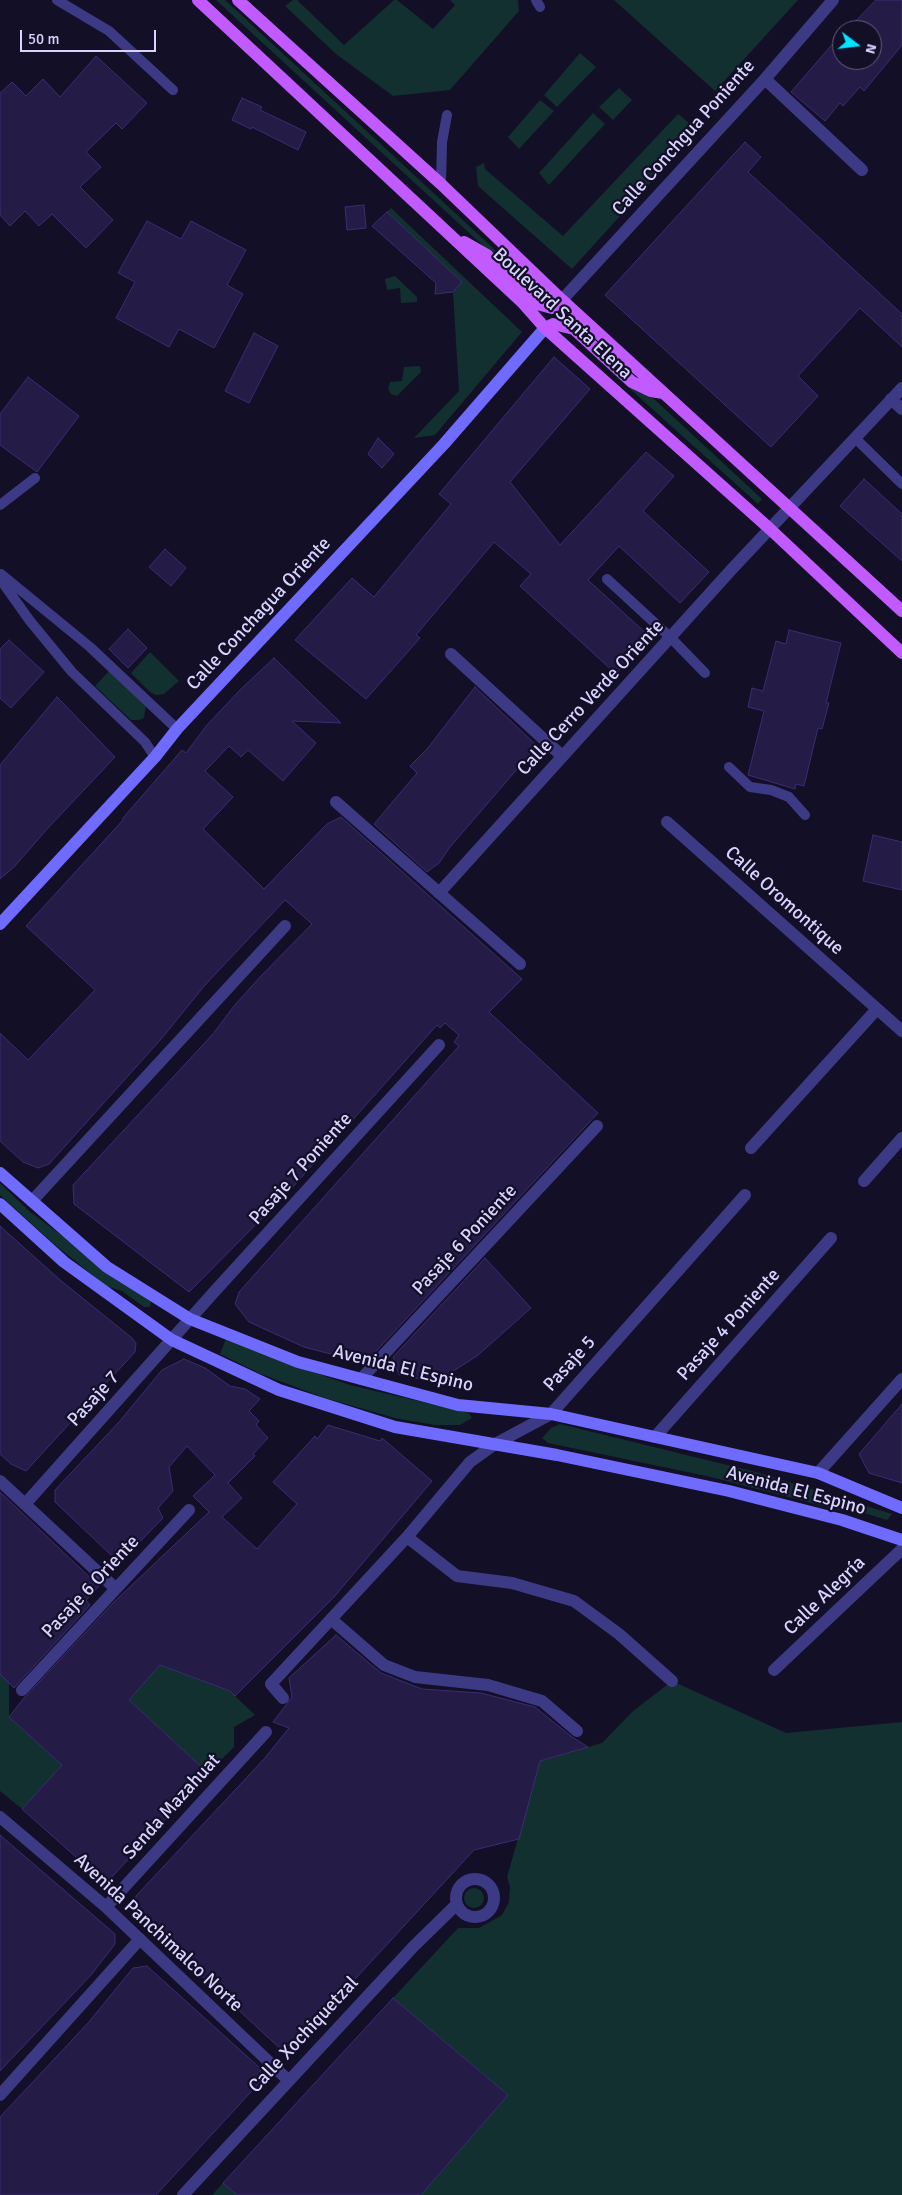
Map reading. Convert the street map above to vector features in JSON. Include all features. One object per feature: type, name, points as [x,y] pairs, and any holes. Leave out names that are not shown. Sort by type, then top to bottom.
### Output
[{"type":"main road","name":"Boulevard Santa Elena","points":[[198,0],[522,302],[545,328],[770,529],[902,653]]},
{"type":"main road","name":"Boulevard Santa Elena","points":[[238,0],[441,184],[562,300],[902,611]]},
{"type":"main road","points":[[454,239],[466,242],[487,256],[537,304],[552,308],[562,300]]},
{"type":"main road","points":[[545,328],[553,324],[574,329],[632,382],[651,391],[664,393]]},
{"type":"main road","name":"Calle Conchagua Oriente","points":[[0,924],[155,757],[177,729],[444,444],[545,328]]},
{"type":"main road","name":"Avenida El Espino","points":[[0,1173],[106,1267],[190,1319],[298,1362],[458,1405],[550,1414],[818,1473],[902,1508]]},
{"type":"main road","name":"Avenida El Espino","points":[[0,1204],[64,1262],[172,1340],[279,1390],[395,1427],[557,1455],[729,1491],[842,1520],[902,1540]]},
{"type":"street","name":"Calle Conchgua Poniente","points":[[562,300],[765,79],[818,15],[833,0]]},
{"type":"street","points":[[765,79],[862,170]]},
{"type":"street","name":"Calle Cerro Verde Oriente","points":[[439,893],[790,507],[902,388]]},
{"type":"street","points":[[891,399],[902,408]]},
{"type":"street","points":[[451,654],[562,756]]},
{"type":"street","points":[[336,802],[520,964]]},
{"type":"street","name":"Calle Oromontique","points":[[667,822],[902,1031]]},
{"type":"street","points":[[32,1200],[285,926]]},
{"type":"street","points":[[751,1148],[877,1009]]},
{"type":"street","name":"Pasaje 7 Poniente","points":[[190,1319],[440,1045]]},
{"type":"street","name":"Pasaje 6 Poniente","points":[[362,1379],[597,1126]]},
{"type":"street","points":[[864,1181],[902,1138]]},
{"type":"street","name":"Pasaje 5","points":[[283,1698],[271,1684],[407,1537],[470,1462],[495,1444],[550,1414],[745,1196]]},
{"type":"street","name":"Pasaje 4 Poniente","points":[[655,1437],[831,1238]]},
{"type":"street","name":"Pasaje 7","points":[[26,1503],[190,1319]]},
{"type":"street","points":[[818,1473],[902,1379]]},
{"type":"street","points":[[0,1481],[26,1503],[115,1588]]},
{"type":"street","name":"Pasaje 6 Oriente","points":[[22,1690],[189,1510]]},
{"type":"street","points":[[407,1537],[457,1576],[512,1582],[574,1601],[619,1634],[672,1681]]},
{"type":"street","name":"Calle Alegría","points":[[774,1670],[902,1548]]},
{"type":"street","points":[[331,1619],[384,1665],[415,1678],[488,1685],[542,1701],[577,1731]]},
{"type":"street","name":"Senda Mazahuat","points":[[106,1907],[266,1732]]},
{"type":"street","name":"Avenida Panchimalco Norte","points":[[0,1817],[106,1907],[288,2080]]},
{"type":"street","name":"Calle Xochiquetzal","points":[[182,2195],[414,1946],[457,1904]]},
{"type":"street","points":[[0,2094],[140,1939]]},
{"type":"lane","points":[[57,0],[109,31],[173,90]]},
{"type":"lane","points":[[818,15],[826,0]]},
{"type":"lane","points":[[441,184],[442,142],[447,115]]},
{"type":"lane","points":[[855,438],[902,484]]},
{"type":"lane","points":[[0,505],[35,478]]},
{"type":"lane","points":[[0,573],[90,647],[177,729]]},
{"type":"lane","points":[[0,578],[30,621],[72,672],[144,742],[155,757]]},
{"type":"lane","points":[[607,580],[671,638],[705,673]]},
{"type":"lane","points":[[729,767],[750,787],[771,790],[789,797],[805,815]]},
{"type":"green space","points":[[216,0],[225,0],[534,286],[530,289]]},
{"type":"green space","points":[[293,0],[297,0],[344,45],[394,0],[397,0],[433,29],[455,5],[450,0],[518,0],[519,11],[450,90],[393,96],[336,54],[285,6]]},
{"type":"green space","points":[[614,0],[798,0],[715,91]]},
{"type":"green space","points":[[580,53],[596,67],[557,107],[544,95]]},
{"type":"green space","points":[[619,88],[632,100],[613,120],[599,107]]},
{"type":"green space","points":[[540,100],[554,111],[519,149],[508,137]]},
{"type":"green space","points":[[593,113],[605,124],[549,185],[539,173]]},
{"type":"green space","points":[[678,114],[698,130],[572,269],[478,186],[476,167],[484,163],[485,169],[563,236]]},
{"type":"green space","points":[[391,208],[522,332],[435,435],[414,438],[459,391],[453,292],[462,282],[387,212]]},
{"type":"green space","points":[[395,276],[417,297],[417,302],[401,303],[400,288],[387,290],[385,279]]},
{"type":"green space","points":[[579,343],[632,388],[654,399],[762,499],[758,504]]},
{"type":"green space","points":[[420,366],[421,372],[397,396],[391,394],[388,389],[390,382],[402,381],[404,367]]},
{"type":"green space","points":[[150,652],[179,681],[164,694],[156,695],[150,692],[131,673]]},
{"type":"green space","points":[[109,671],[146,704],[144,718],[131,720],[95,686]]},
{"type":"green space","points":[[0,1183],[29,1211],[151,1302],[150,1307],[144,1307],[122,1291],[106,1286],[54,1244],[0,1195]]},
{"type":"green space","points":[[227,1336],[290,1364],[350,1385],[469,1413],[472,1418],[460,1425],[435,1425],[395,1418],[325,1398],[261,1374],[220,1354]]},
{"type":"green space","points":[[560,1424],[760,1473],[892,1514],[887,1520],[857,1511],[842,1511],[711,1477],[548,1443],[542,1438],[551,1428]]},
{"type":"green space","points":[[160,1665],[230,1691],[255,1715],[234,1727],[234,1747],[208,1773],[129,1700]]},
{"type":"green space","points":[[0,1674],[9,1683],[9,1717],[62,1765],[22,1809],[0,1791]]},
{"type":"green space","points":[[672,1681],[786,1733],[902,1722],[902,2195],[421,2195],[508,2095],[393,1998],[458,1928],[479,1928],[502,1915],[509,1902],[510,1887],[507,1877],[540,1761],[602,1743],[632,1712]]},
{"type":"green space","points":[[474,1888],[481,1891],[484,1898],[481,1905],[474,1908],[467,1905],[464,1898],[467,1891]]},
{"type":"green space","points":[[223,2183],[237,2195],[212,2195]]},
{"type":"building","points":[[876,0],[902,0],[902,45],[882,69],[882,20],[857,20]]},
{"type":"building","points":[[832,45],[832,70],[881,70],[864,91],[860,87],[843,106],[840,103],[825,121],[791,92]]},
{"type":"building","points":[[96,56],[147,103],[122,129],[116,123],[86,152],[101,167],[80,187],[113,220],[86,248],[52,214],[39,226],[25,211],[10,226],[0,215],[0,93],[12,82],[26,96],[43,79],[60,97]]},
{"type":"building","points":[[242,98],[262,107],[260,110],[306,132],[298,150],[252,127],[251,129],[232,120]]},
{"type":"building","points":[[745,142],[761,157],[748,172],[902,314],[902,347],[860,308],[798,376],[818,396],[771,447],[605,295]]},
{"type":"building","points":[[364,205],[366,228],[347,230],[345,207]]},
{"type":"building","points":[[387,212],[462,282],[453,292],[435,294],[436,283],[372,226]]},
{"type":"building","points":[[147,221],[181,239],[191,221],[246,250],[227,285],[243,294],[214,348],[179,329],[169,347],[116,318],[135,282],[118,273]]},
{"type":"building","points":[[254,333],[278,346],[249,403],[225,391]]},
{"type":"building","points":[[554,357],[590,389],[510,482],[560,545],[646,452],[674,476],[643,511],[709,572],[680,603],[619,546],[588,580],[650,637],[616,674],[520,586],[531,574],[494,542],[416,635],[420,638],[366,699],[295,640],[352,578],[374,597],[451,504],[439,494]]},
{"type":"building","points":[[28,377],[79,416],[37,472],[0,445],[0,414]]},
{"type":"building","points":[[378,438],[394,454],[382,468],[368,454]]},
{"type":"building","points":[[864,479],[902,514],[902,561],[840,506]]},
{"type":"building","points":[[165,549],[186,568],[171,586],[149,567]]},
{"type":"building","points":[[128,629],[147,648],[128,668],[109,649]]},
{"type":"building","points":[[789,630],[841,643],[826,703],[829,703],[822,729],[818,728],[804,786],[796,784],[795,789],[748,775],[764,711],[748,707],[752,688],[763,691],[776,641],[786,644]]},
{"type":"building","points":[[9,640],[44,672],[11,708],[0,698],[0,649]]},
{"type":"building","points":[[274,658],[341,723],[292,721],[316,743],[283,781],[248,750],[241,757],[229,746],[205,771],[233,797],[203,829],[264,889],[327,824],[341,817],[522,979],[489,1012],[598,1113],[365,1363],[304,1347],[249,1322],[235,1304],[239,1292],[459,1046],[454,1042],[459,1035],[445,1023],[440,1028],[437,1025],[291,1189],[189,1292],[74,1204],[73,1185],[213,1034],[234,1006],[260,977],[312,924],[285,900],[205,985],[162,1038],[49,1164],[38,1168],[23,1162],[0,1141],[0,1033],[28,1060],[95,990],[26,926],[123,820],[182,750],[186,753],[207,725]]},
{"type":"building","points":[[475,687],[537,746],[450,847],[439,863],[427,872],[374,824],[417,773],[410,766],[427,749]]},
{"type":"building","points":[[57,697],[115,757],[14,867],[0,879],[0,765]]},
{"type":"building","points":[[873,835],[902,842],[902,890],[863,881]]},
{"type":"building","points":[[0,1226],[60,1280],[136,1343],[135,1352],[26,1471],[11,1464],[0,1454]]},
{"type":"building","points":[[485,1258],[531,1308],[477,1356],[436,1382],[399,1375],[393,1357]]},
{"type":"building","points":[[184,1359],[205,1368],[230,1386],[245,1389],[260,1399],[249,1411],[259,1421],[256,1425],[268,1438],[253,1454],[255,1456],[228,1483],[242,1498],[222,1517],[257,1549],[297,1504],[273,1482],[315,1436],[317,1439],[328,1425],[380,1441],[382,1438],[432,1481],[334,1597],[235,1696],[230,1691],[160,1665],[129,1700],[208,1773],[111,1878],[103,1881],[22,1809],[62,1765],[9,1717],[24,1698],[114,1602],[209,1512],[193,1496],[215,1475],[187,1446],[169,1467],[173,1491],[158,1508],[163,1518],[127,1555],[115,1558],[55,1502],[55,1490],[119,1422],[162,1370]]},
{"type":"building","points":[[902,1404],[902,1483],[869,1473],[859,1454]]},
{"type":"building","points":[[0,1492],[99,1586],[86,1600],[90,1605],[14,1688],[0,1674]]},
{"type":"building","points":[[336,1635],[381,1673],[422,1689],[481,1693],[535,1707],[572,1737],[588,1747],[540,1761],[519,1839],[474,1850],[286,2054],[134,1913],[136,1896],[264,1759],[289,1728],[273,1722],[292,1697],[289,1678]]},
{"type":"building","points":[[0,1835],[115,1934],[115,1944],[91,1975],[0,2071]]},
{"type":"building","points":[[147,1966],[260,2068],[261,2081],[156,2195],[0,2195],[0,2117],[88,2023],[133,1968]]},
{"type":"building","points":[[393,1998],[508,2095],[421,2195],[237,2195],[223,2183]]}]
